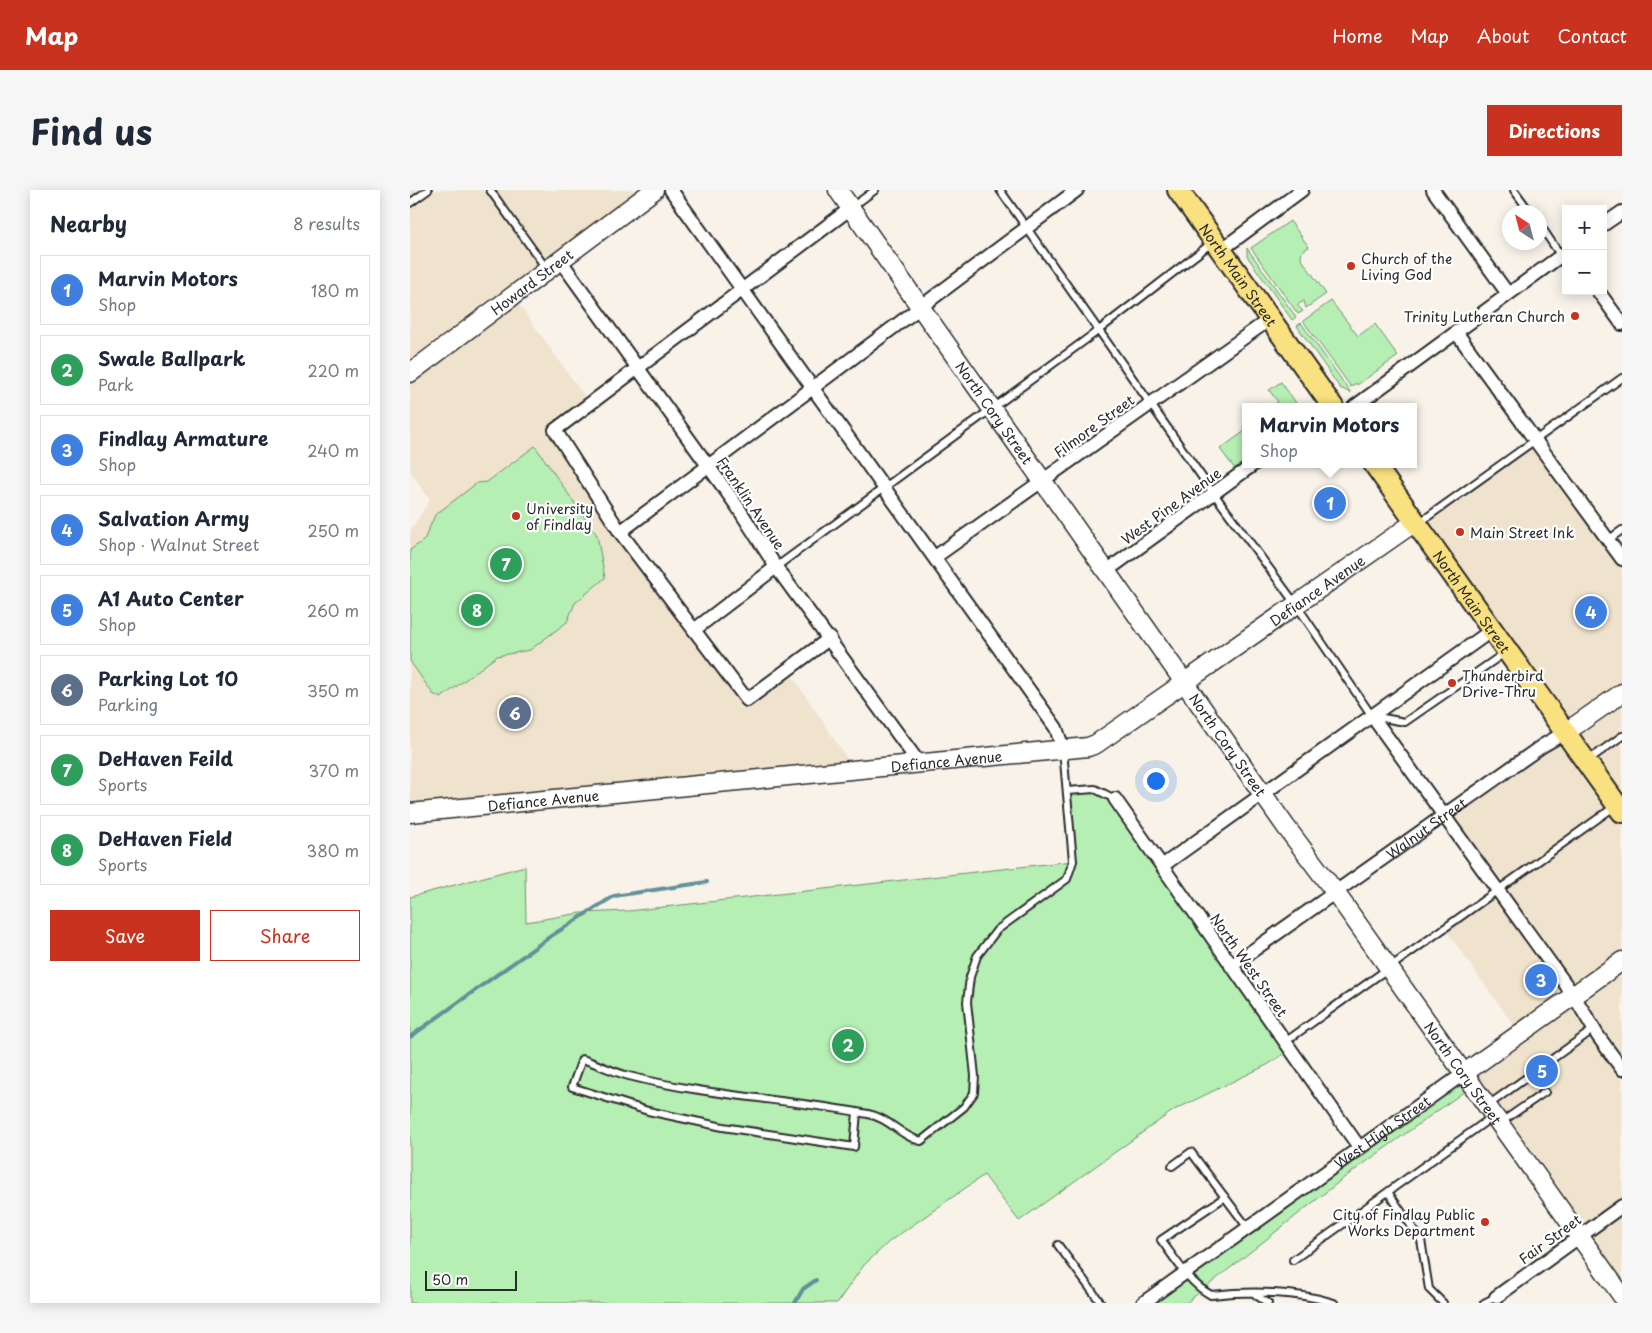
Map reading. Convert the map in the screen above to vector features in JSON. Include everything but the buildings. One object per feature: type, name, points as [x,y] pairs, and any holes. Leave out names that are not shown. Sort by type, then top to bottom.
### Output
[{"type":"main road","name":"North Main Street","points":[[1178,190],[1330,403]]},
{"type":"main road","name":"North Main Street","points":[[1377,468],[1620,808]]},
{"type":"street","name":"Howard Street","points":[[410,373],[654,190]]},
{"type":"street","points":[[671,190],[1056,728],[1063,749]]},
{"type":"street","name":"North Cory Street","points":[[838,190],[1105,572],[1622,1296]]},
{"type":"street","points":[[620,532],[1077,190]]},
{"type":"street","points":[[1218,246],[1302,190]]},
{"type":"street","points":[[1433,190],[1508,294]]},
{"type":"street","points":[[830,638],[747,700],[620,532],[555,430],[851,208]]},
{"type":"street","points":[[1607,223],[1622,212]]},
{"type":"street","points":[[1359,403],[1562,255]]},
{"type":"street","name":"Franklin Avenue","points":[[554,265],[638,368],[709,467],[776,567],[830,638],[919,763]]},
{"type":"street","points":[[1601,295],[1622,324]]},
{"type":"street","name":"Filmore Street","points":[[935,557],[1270,319]]},
{"type":"street","points":[[1456,332],[1622,559]]},
{"type":"street","name":"West Pine Avenue","points":[[1105,572],[1248,468]]},
{"type":"street","name":"Defiance Avenue","points":[[412,811],[1063,749],[1096,744],[1416,523]]},
{"type":"street","points":[[694,630],[776,567]]},
{"type":"street","points":[[1162,866],[1492,630]]},
{"type":"street","name":"Walnut Street","points":[[1231,966],[1542,746],[1566,732],[1622,693]]},
{"type":"street","points":[[1372,716],[1574,996],[1622,1069]]},
{"type":"street","name":"North West Street","points":[[1116,799],[1231,966],[1360,1147]]},
{"type":"street","name":"West High Street","points":[[1143,1303],[1622,962]]},
{"type":"street","name":"Fair Street","points":[[1496,1297],[1622,1206]]},
{"type":"lane","points":[[410,203],[428,190]]},
{"type":"lane","points":[[490,190],[554,265]]},
{"type":"lane","points":[[851,208],[874,190]]},
{"type":"lane","points":[[1000,190],[1214,493],[1297,606],[1372,716],[1405,722],[1507,652]]},
{"type":"lane","points":[[1514,190],[1525,205]]},
{"type":"lane","points":[[1547,235],[1562,253]]},
{"type":"lane","points":[[776,567],[1098,330],[1218,246]]},
{"type":"lane","points":[[1416,523],[1622,378]]},
{"type":"lane","points":[[1608,540],[1622,530]]},
{"type":"lane","points":[[1586,761],[1622,736]]},
{"type":"lane","points":[[857,1112],[854,1147],[723,1127],[648,1111],[572,1087],[582,1059],[628,1076],[779,1102],[857,1112],[887,1120],[910,1139],[921,1141],[964,1107],[974,1093],[976,1076],[967,1002],[970,977],[978,956],[998,930],[1067,879],[1074,862],[1063,749]]},
{"type":"lane","points":[[1067,791],[1095,789],[1116,799]]},
{"type":"lane","points":[[1285,1042],[1389,970],[1497,890],[1620,808]]},
{"type":"lane","points":[[1292,1260],[1493,1116],[1594,1029]]},
{"type":"lane","points":[[1493,1116],[1545,1092]]},
{"type":"lane","points":[[1172,1166],[1191,1152],[1248,1229]]},
{"type":"lane","points":[[1388,1192],[1420,1240],[1429,1289],[1443,1303]]},
{"type":"lane","points":[[1225,1197],[1161,1240],[1186,1274],[1202,1290],[1211,1294],[1274,1293],[1313,1296],[1334,1303]]},
{"type":"lane","points":[[1058,1246],[1101,1303]]},
{"type":"lane","points":[[1255,1294],[1268,1303]]},
{"type":"lane","points":[[1484,1303],[1496,1297]]},
{"type":"shaded area","name":"University of Findlay","points":[[410,190],[653,190],[513,296],[590,404],[555,430],[741,707],[791,674],[854,769],[410,806],[410,531],[430,500],[410,471]]},
{"type":"shaded area","points":[[1535,440],[1622,559],[1622,1296],[1463,1074],[1520,1034],[1445,929],[1497,889],[1443,816],[1566,731],[1417,524]]},
{"type":"green space","points":[[1290,221],[1309,247],[1302,251],[1301,258],[1326,294],[1306,308],[1304,301],[1297,305],[1303,311],[1298,314],[1251,248]]},
{"type":"green space","points":[[1247,248],[1296,317],[1292,320],[1247,256]]},
{"type":"green space","points":[[1331,301],[1358,336],[1375,324],[1398,356],[1357,385],[1356,383],[1351,387],[1303,321]]},
{"type":"green space","points":[[1301,323],[1351,393],[1340,388],[1297,326]]},
{"type":"green space","points":[[1281,382],[1296,403],[1277,403],[1278,402],[1269,390]]},
{"type":"green space","points":[[1242,433],[1242,467],[1235,469],[1220,449]]},
{"type":"green space","points":[[535,446],[597,535],[605,578],[575,603],[567,622],[530,650],[497,656],[441,698],[433,694],[410,661],[410,550],[424,540],[435,515],[477,483],[487,482]]},
{"type":"green space","points":[[1095,789],[1115,799],[1290,1050],[1267,1065],[1174,1110],[1019,1221],[984,1175],[890,1241],[864,1265],[837,1303],[410,1303],[410,897],[525,866],[526,922],[580,913],[628,911],[1073,861],[1067,791]]},
{"type":"green space","points":[[1467,1079],[1472,1086],[1345,1177],[1186,1303],[1156,1303]]},
{"type":"waterway","points":[[410,1037],[551,936],[614,896],[707,882]]},
{"type":"waterway","points":[[795,1303],[803,1289],[816,1280]]},
{"type":"place","name":"Church of the Living God","points":[[1351,266]]},
{"type":"place","name":"Trinity Lutheran Church","points":[[1575,316]]},
{"type":"place","name":"Marvin Motors","points":[[1330,503]]},
{"type":"place","name":"University of Findlay","points":[[516,516]]},
{"type":"place","name":"Main Street Ink","points":[[1460,532]]},
{"type":"place","name":"DeHaven Feild","points":[[506,564]]},
{"type":"place","name":"DeHaven Field","points":[[477,610]]},
{"type":"place","name":"Salvation Army","points":[[1591,612]]},
{"type":"place","name":"Thunderbird Drive-Thru","points":[[1452,683]]},
{"type":"place","name":"Parking Lot 10","points":[[515,713]]},
{"type":"place","name":"Findlay Armature","points":[[1541,980]]},
{"type":"place","name":"Swale Ballpark","points":[[848,1045]]},
{"type":"place","name":"A1 Auto Center","points":[[1542,1071]]},
{"type":"place","name":"City of Findlay Public Works Department","points":[[1485,1222]]}]
